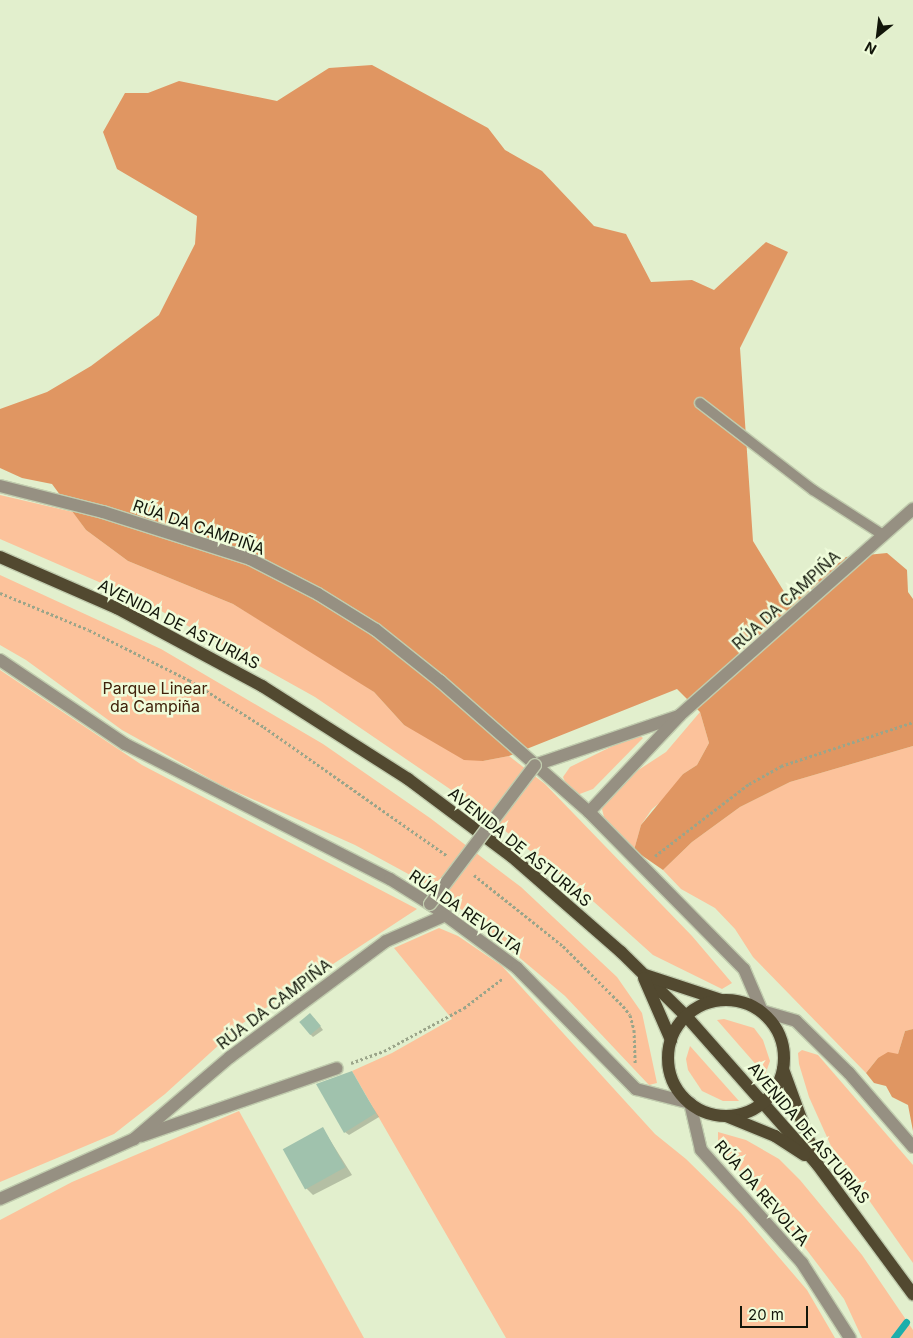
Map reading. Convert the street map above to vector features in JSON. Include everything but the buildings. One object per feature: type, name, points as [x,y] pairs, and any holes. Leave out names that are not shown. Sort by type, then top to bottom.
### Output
[{"type":"main road","name":"AVENIDA DE ASTURIAS","points":[[0,557],[117,608],[184,642],[341,734],[408,779],[511,856],[643,974],[686,1016],[765,1102],[817,1164],[913,1294]]},
{"type":"main road","points":[[643,974],[721,1000],[744,1002],[762,1011],[779,1032],[784,1049],[784,1069],[817,1164]]},
{"type":"main road","points":[[643,974],[671,1040],[669,1068],[676,1087],[690,1103],[710,1113],[724,1116],[775,1136],[817,1164]]},
{"type":"main road","points":[[671,1040],[686,1016],[707,1003],[721,1000]]},
{"type":"main road","points":[[724,1116],[736,1115],[765,1102],[778,1084],[784,1069]]},
{"type":"street","name":"RÚA DA CAMPIÑA","points":[[0,486],[103,512],[250,559],[318,594],[383,636],[535,765],[680,715]]},
{"type":"street","name":"RÚA DA CAMPIÑA","points":[[589,812],[680,715],[796,615],[913,509]]},
{"type":"street","name":"RÚA DA REVOLTA","points":[[0,660],[124,744],[390,879],[430,904],[517,968],[636,1089],[690,1103],[702,1150],[802,1263],[850,1338]]},
{"type":"street","points":[[430,904],[535,765],[589,812],[744,969],[762,1011],[796,1021],[849,1073],[913,1147]]},
{"type":"street","name":"RÚA DA CAMPIÑA","points":[[134,1139],[230,1057],[386,941],[446,915]]},
{"type":"street","name":"RÚA DA CAMPIÑA","points":[[0,1199],[134,1139],[336,1068]]},
{"type":"lane","points":[[700,403],[813,490],[883,535]]},
{"type":"path","points":[[0,593],[89,630],[189,680],[264,727],[452,859]]},
{"type":"path","points":[[642,866],[749,784],[781,766],[913,722]]},
{"type":"path","points":[[468,871],[509,900],[563,946],[630,1015],[635,1063],[627,1080]]},
{"type":"path","points":[[336,1068],[384,1051],[464,1008],[517,968]]},
{"type":"green space","points":[[0,495],[73,512],[86,530],[128,561],[233,604],[330,662],[374,692],[404,725],[483,761],[509,756],[545,784],[692,936],[732,983],[722,989],[653,955],[594,902],[469,802],[315,697],[145,602],[0,539]]},
{"type":"green space","name":"Parque Linear da Campiña","points":[[0,575],[161,649],[323,744],[430,818],[521,887],[617,977],[642,1013],[657,1083],[649,1085],[565,996],[469,915],[423,882],[355,845],[221,785],[122,730],[26,660],[0,645]]},
{"type":"green space","points":[[0,670],[142,765],[417,909],[243,1023],[165,1094],[114,1134],[0,1182]]},
{"type":"green space","points":[[700,712],[709,743],[697,765],[683,774],[668,796],[652,809],[641,825],[634,850],[605,821],[602,809],[607,797],[620,782],[666,752]]},
{"type":"green space","points":[[637,734],[643,738],[593,789],[577,795],[566,784],[563,777],[570,767]]},
{"type":"green space","points":[[913,746],[913,1029],[905,1031],[898,1054],[878,1058],[866,1073],[753,957],[735,929],[715,908],[681,889],[663,870],[692,842],[740,807],[790,782]]},
{"type":"green space","points":[[439,928],[458,936],[502,966],[655,1134],[686,1159],[741,1213],[807,1290],[835,1338],[506,1338],[352,1071],[392,1053],[452,1019],[394,948]]},
{"type":"green space","points":[[724,1019],[754,1028],[763,1040],[770,1061],[765,1075],[717,1020]]},
{"type":"green space","points":[[690,1046],[739,1101],[723,1101],[702,1091],[688,1070],[686,1059]]},
{"type":"green space","points":[[802,1050],[818,1055],[913,1165],[913,1263],[831,1146],[809,1097],[799,1064],[798,1053]]},
{"type":"green space","points":[[239,1111],[364,1338],[0,1338],[0,1220],[72,1182]]},
{"type":"green space","points":[[718,1132],[746,1140],[779,1159],[800,1180],[862,1255],[913,1330],[913,1338],[862,1338],[844,1299],[803,1245],[718,1146]]},
{"type":"shaded area","points":[[372,65],[488,128],[505,150],[542,171],[594,226],[626,234],[651,282],[692,280],[714,290],[766,242],[788,252],[740,348],[753,541],[791,603],[846,557],[887,553],[907,570],[908,592],[913,599],[913,746],[790,782],[740,807],[692,842],[663,870],[634,850],[641,825],[683,774],[697,765],[709,743],[700,712],[677,689],[509,756],[483,761],[464,760],[404,725],[374,692],[233,604],[128,561],[86,530],[52,484],[22,478],[0,468],[0,409],[47,392],[91,366],[159,315],[195,244],[197,216],[117,169],[103,132],[125,93],[148,93],[179,81],[277,101],[329,68]]},
{"type":"shaded area","points":[[913,1029],[913,1131],[908,1105],[892,1097],[886,1086],[874,1083],[866,1073],[878,1058],[888,1052],[898,1054],[905,1031]]},
{"type":"waterway","points":[[894,1338],[906,1322]]}]
